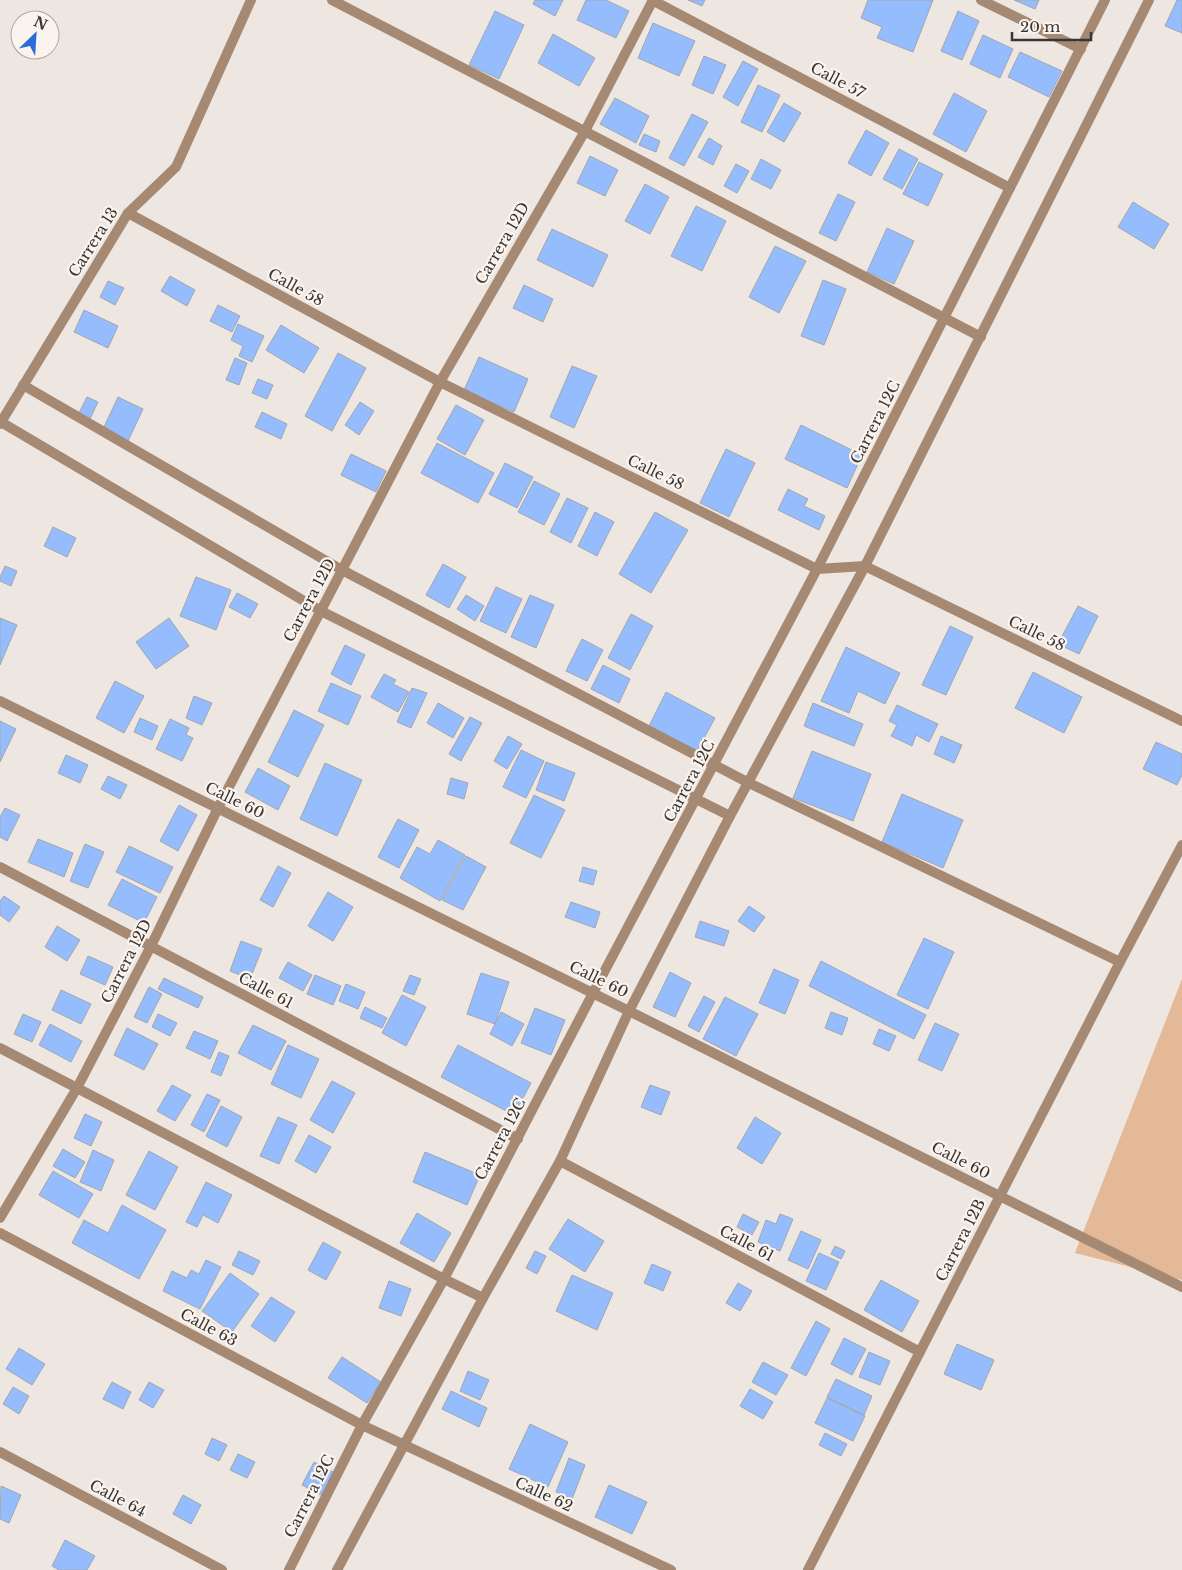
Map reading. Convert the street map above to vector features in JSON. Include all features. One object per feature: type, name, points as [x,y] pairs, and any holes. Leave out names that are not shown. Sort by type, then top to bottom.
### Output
[{"type":"street","name":"Carrera 13","points":[[1,423],[128,212],[176,167],[250,0]]},
{"type":"street","points":[[332,0],[981,337]]},
{"type":"street","name":"Carrera 12D","points":[[0,1218],[77,1088],[151,946],[218,808],[440,382],[584,131],[653,0]]},
{"type":"street","name":"Calle 57","points":[[653,0],[1010,188]]},
{"type":"street","points":[[981,0],[1081,50]]},
{"type":"street","name":"Carrera 12C","points":[[289,1570],[362,1425],[444,1279],[818,569],[1105,0]]},
{"type":"street","points":[[337,1570],[560,1161],[629,1011],[730,816],[866,566],[1150,0]]},
{"type":"street","name":"Calle 58","points":[[128,212],[440,382],[818,569],[866,566],[1182,721]]},
{"type":"street","points":[[23,385],[342,570],[749,783],[1120,962]]},
{"type":"street","points":[[1,423],[321,611],[730,816]]},
{"type":"street","name":"Calle 60","points":[[0,701],[593,993],[1182,1287]]},
{"type":"street","name":"Carrera 12B","points":[[808,1570],[999,1196],[1182,845]]},
{"type":"street","name":"Calle 61","points":[[0,867],[518,1138]]},
{"type":"street","points":[[0,1048],[484,1298]]},
{"type":"street","name":"Calle 61","points":[[560,1161],[920,1352]]},
{"type":"street","name":"Calle 63","points":[[0,1233],[362,1425],[404,1445]]},
{"type":"street","name":"Calle 62","points":[[404,1445],[671,1570]]},
{"type":"street","name":"Calle 64","points":[[0,1452],[222,1570]]},
{"type":"shaded area","points":[[1182,979],[1182,1280],[1075,1253]]},
{"type":"building","points":[[535,0],[563,0],[555,16],[533,4]]},
{"type":"building","points":[[586,0],[606,0],[629,11],[616,38],[577,20]]},
{"type":"building","points":[[688,0],[705,0],[702,6]]},
{"type":"building","points":[[868,0],[933,0],[913,52],[877,38],[882,27],[861,18]]},
{"type":"building","points":[[1014,0],[1039,0],[1035,9]]},
{"type":"building","points":[[1177,0],[1182,0],[1182,33],[1165,26]]},
{"type":"building","points":[[495,11],[524,25],[499,79],[469,65]]},
{"type":"building","points":[[958,11],[979,21],[962,60],[941,51]]},
{"type":"building","points":[[653,23],[695,41],[679,76],[638,58]]},
{"type":"building","points":[[553,34],[595,58],[579,86],[538,63]]},
{"type":"building","points":[[983,35],[1013,49],[1000,78],[970,64]]},
{"type":"building","points":[[1020,52],[1062,71],[1049,97],[1008,77]]},
{"type":"building","points":[[704,56],[726,65],[713,94],[692,85]]},
{"type":"building","points":[[743,61],[758,69],[738,106],[723,97]]},
{"type":"building","points":[[758,85],[780,95],[762,132],[741,122]]},
{"type":"building","points":[[954,93],[987,111],[966,152],[933,134]]},
{"type":"building","points":[[615,98],[649,116],[636,143],[600,124]]},
{"type":"building","points":[[784,103],[801,113],[784,142],[767,132]]},
{"type":"building","points":[[692,114],[708,122],[684,166],[669,158]]},
{"type":"building","points":[[866,130],[889,143],[871,176],[848,163]]},
{"type":"building","points":[[644,134],[660,141],[656,152],[639,145]]},
{"type":"building","points":[[709,138],[722,146],[713,165],[698,157]]},
{"type":"building","points":[[899,149],[918,159],[902,189],[883,179]]},
{"type":"building","points":[[590,156],[618,170],[605,196],[577,183]]},
{"type":"building","points":[[761,159],[781,170],[771,189],[751,179]]},
{"type":"building","points":[[919,162],[943,174],[928,206],[903,194]]},
{"type":"building","points":[[736,164],[749,171],[737,193],[724,186]]},
{"type":"building","points":[[645,184],[669,197],[650,234],[625,221]]},
{"type":"building","points":[[838,194],[855,202],[836,241],[819,233]]},
{"type":"building","points":[[1133,202],[1169,224],[1154,249],[1118,227]]},
{"type":"building","points":[[696,206],[726,221],[702,271],[671,256]]},
{"type":"building","points":[[887,228],[914,241],[894,284],[867,272]]},
{"type":"building","points":[[552,229],[608,255],[593,287],[537,260]]},
{"type":"building","points":[[775,246],[806,261],[779,313],[749,297]]},
{"type":"building","points":[[170,276],[195,290],[187,306],[161,291]]},
{"type":"building","points":[[823,280],[846,289],[824,345],[801,336]]},
{"type":"building","points":[[108,281],[124,288],[115,305],[100,297]]},
{"type":"building","points":[[524,285],[553,299],[543,322],[513,308]]},
{"type":"building","points":[[218,305],[240,316],[232,332],[210,321]]},
{"type":"building","points":[[84,310],[118,326],[108,348],[74,332]]},
{"type":"building","points":[[238,324],[264,336],[252,362],[239,356],[243,346],[231,340]]},
{"type":"building","points":[[281,325],[319,348],[304,373],[266,350]]},
{"type":"building","points":[[338,353],[366,368],[332,431],[305,416]]},
{"type":"building","points":[[479,357],[528,379],[514,412],[464,390]]},
{"type":"building","points":[[235,358],[247,363],[239,385],[226,380]]},
{"type":"building","points":[[572,366],[597,376],[574,428],[550,417]]},
{"type":"building","points":[[258,379],[273,385],[267,399],[252,393]]},
{"type":"building","points":[[87,397],[98,402],[90,419],[79,413]]},
{"type":"building","points":[[118,397],[143,409],[128,441],[103,429]]},
{"type":"building","points":[[360,402],[374,411],[359,435],[345,425]]},
{"type":"building","points":[[456,405],[484,420],[465,455],[437,439]]},
{"type":"building","points":[[262,412],[287,424],[281,439],[255,427]]},
{"type":"building","points":[[801,425],[862,455],[847,488],[785,459]]},
{"type":"building","points":[[437,443],[494,473],[478,503],[421,473]]},
{"type":"building","points":[[726,449],[755,463],[729,517],[700,503]]},
{"type":"building","points":[[351,454],[386,471],[376,492],[341,475]]},
{"type":"building","points":[[505,463],[533,477],[517,508],[489,494]]},
{"type":"building","points":[[534,481],[560,494],[544,525],[518,512]]},
{"type":"building","points":[[788,489],[808,499],[804,506],[825,516],[819,530],[778,510]]},
{"type":"building","points":[[567,498],[588,508],[571,543],[550,532]]},
{"type":"building","points":[[595,512],[614,522],[597,556],[578,546]]},
{"type":"building","points":[[655,512],[688,530],[651,593],[619,574]]},
{"type":"building","points":[[53,527],[76,538],[67,557],[44,546]]},
{"type":"building","points":[[443,564],[466,577],[449,608],[426,595]]},
{"type":"building","points":[[5,566],[17,571],[11,586],[0,581]]},
{"type":"building","points":[[196,577],[231,590],[216,630],[180,616]]},
{"type":"building","points":[[496,587],[522,599],[506,633],[480,621]]},
{"type":"building","points":[[237,593],[258,604],[250,618],[229,607]]},
{"type":"building","points":[[466,595],[484,606],[475,621],[457,609]]},
{"type":"building","points":[[530,595],[554,605],[536,648],[511,637]]},
{"type":"building","points":[[1078,606],[1098,616],[1079,654],[1058,644]]},
{"type":"building","points":[[631,614],[653,626],[630,670],[608,658]]},
{"type":"building","points":[[0,618],[17,625],[0,665]]},
{"type":"building","points":[[169,618],[189,646],[156,669],[136,642]]},
{"type":"building","points":[[950,626],[973,637],[946,695],[922,685]]},
{"type":"building","points":[[582,639],[603,650],[587,681],[566,671]]},
{"type":"building","points":[[345,645],[365,655],[351,685],[331,674]]},
{"type":"building","points":[[846,647],[900,673],[885,704],[858,691],[849,713],[821,701]]},
{"type":"building","points":[[603,665],[630,679],[619,703],[591,689]]},
{"type":"building","points":[[1033,672],[1082,697],[1064,733],[1015,708]]},
{"type":"building","points":[[384,674],[396,680],[393,684],[409,692],[398,712],[371,697]]},
{"type":"building","points":[[115,681],[144,696],[124,733],[96,718]]},
{"type":"building","points":[[331,683],[361,696],[348,725],[318,711]]},
{"type":"building","points":[[412,688],[427,693],[411,728],[397,722]]},
{"type":"building","points":[[666,692],[715,718],[697,751],[649,726]]},
{"type":"building","points":[[194,696],[212,703],[202,725],[186,718]]},
{"type":"building","points":[[438,703],[464,718],[453,738],[427,723]]},
{"type":"building","points":[[813,703],[863,724],[854,746],[804,726]]},
{"type":"building","points":[[897,705],[938,724],[929,742],[916,735],[912,746],[891,736],[897,725],[889,721]]},
{"type":"building","points":[[294,710],[324,725],[298,777],[268,762]]},
{"type":"building","points":[[470,717],[482,723],[461,761],[449,754]]},
{"type":"building","points":[[140,718],[158,726],[152,740],[134,732]]},
{"type":"building","points":[[170,719],[189,728],[186,735],[193,738],[182,761],[156,749]]},
{"type":"building","points":[[0,721],[16,729],[0,762]]},
{"type":"building","points":[[508,736],[522,744],[507,769],[494,761]]},
{"type":"building","points":[[941,736],[962,745],[954,763],[934,754]]},
{"type":"building","points":[[1156,742],[1182,754],[1182,775],[1177,785],[1143,769]]},
{"type":"building","points":[[521,750],[544,761],[526,798],[503,787]]},
{"type":"building","points":[[812,751],[871,774],[853,821],[793,798]]},
{"type":"building","points":[[66,755],[88,765],[80,783],[58,773]]},
{"type":"building","points":[[546,762],[575,773],[564,801],[536,790]]},
{"type":"building","points":[[325,763],[362,780],[337,836],[300,819]]},
{"type":"building","points":[[258,768],[290,786],[278,810],[245,792]]},
{"type":"building","points":[[108,776],[127,785],[120,799],[101,789]]},
{"type":"building","points":[[451,778],[468,783],[464,799],[447,794]]},
{"type":"building","points":[[902,794],[963,820],[943,868],[882,842]]},
{"type":"building","points":[[534,795],[565,810],[541,858],[510,843]]},
{"type":"building","points":[[179,805],[197,815],[178,851],[160,841]]},
{"type":"building","points":[[5,808],[20,815],[7,841],[0,837],[0,817]]},
{"type":"building","points":[[398,819],[419,830],[399,868],[378,857]]},
{"type":"building","points":[[38,839],[73,853],[64,877],[28,862]]},
{"type":"building","points":[[438,840],[465,855],[440,901],[400,878],[417,847],[430,854]]},
{"type":"building","points":[[85,844],[104,852],[88,888],[70,881]]},
{"type":"building","points":[[129,846],[173,867],[160,893],[116,872]]},
{"type":"building","points":[[466,856],[486,867],[463,910],[442,900]]},
{"type":"building","points":[[278,866],[291,873],[273,907],[260,900]]},
{"type":"building","points":[[583,867],[597,871],[593,885],[579,881]]},
{"type":"building","points":[[122,879],[157,897],[144,923],[108,905]]},
{"type":"building","points":[[328,892],[353,907],[333,941],[308,926]]},
{"type":"building","points":[[4,896],[20,907],[9,922],[0,915],[0,901]]},
{"type":"building","points":[[571,902],[600,912],[595,928],[565,917]]},
{"type":"building","points":[[749,906],[765,917],[754,932],[738,921]]},
{"type":"building","points":[[700,921],[729,931],[724,946],[695,937]]},
{"type":"building","points":[[57,926],[80,940],[67,961],[45,947]]},
{"type":"building","points":[[924,938],[954,952],[928,1009],[897,995]]},
{"type":"building","points":[[241,941],[262,949],[250,979],[230,971]]},
{"type":"building","points":[[88,956],[113,967],[105,985],[80,974]]},
{"type":"building","points":[[821,961],[926,1015],[914,1039],[809,986]]},
{"type":"building","points":[[288,962],[312,975],[303,991],[279,978]]},
{"type":"building","points":[[774,969],[799,980],[785,1014],[759,1003]]},
{"type":"building","points":[[670,972],[691,983],[675,1017],[653,1007]]},
{"type":"building","points":[[481,973],[509,982],[495,1024],[467,1014]]},
{"type":"building","points":[[315,975],[341,986],[333,1005],[307,994]]},
{"type":"building","points":[[410,975],[421,979],[414,995],[403,991]]},
{"type":"building","points":[[164,978],[203,997],[198,1008],[158,989]]},
{"type":"building","points":[[346,984],[365,992],[358,1009],[339,1001]]},
{"type":"building","points":[[149,987],[162,994],[147,1023],[134,1017]]},
{"type":"building","points":[[61,990],[91,1004],[81,1024],[52,1010]]},
{"type":"building","points":[[402,995],[426,1007],[406,1046],[382,1033]]},
{"type":"building","points":[[704,996],[715,1002],[699,1032],[688,1026]]},
{"type":"building","points":[[725,997],[758,1014],[736,1056],[703,1039]]},
{"type":"building","points":[[365,1007],[387,1018],[382,1028],[360,1018]]},
{"type":"building","points":[[535,1008],[565,1020],[551,1055],[521,1043]]},
{"type":"building","points":[[501,1012],[524,1024],[512,1046],[490,1034]]},
{"type":"building","points":[[831,1012],[848,1018],[842,1035],[825,1028]]},
{"type":"building","points":[[23,1014],[41,1022],[32,1042],[14,1034]]},
{"type":"building","points":[[158,1014],[177,1023],[170,1036],[152,1027]]},
{"type":"building","points":[[935,1023],[959,1034],[942,1071],[918,1060]]},
{"type":"building","points":[[50,1024],[82,1041],[71,1062],[39,1045]]},
{"type":"building","points":[[253,1025],[286,1041],[271,1070],[238,1053]]},
{"type":"building","points":[[127,1028],[158,1044],[144,1070],[114,1055]]},
{"type":"building","points":[[879,1029],[896,1036],[889,1051],[873,1044]]},
{"type":"building","points":[[194,1031],[218,1041],[210,1059],[186,1048]]},
{"type":"building","points":[[288,1045],[319,1059],[301,1098],[271,1084]]},
{"type":"building","points":[[458,1045],[531,1083],[514,1115],[441,1077]]},
{"type":"building","points":[[219,1052],[229,1056],[221,1076],[211,1072]]},
{"type":"building","points":[[332,1081],[355,1093],[333,1133],[310,1120]]},
{"type":"building","points":[[172,1085],[191,1095],[175,1121],[157,1111]]},
{"type":"building","points":[[650,1085],[670,1092],[661,1115],[641,1107]]},
{"type":"building","points":[[207,1094],[220,1100],[204,1132],[191,1125]]},
{"type":"building","points":[[221,1106],[242,1117],[227,1147],[206,1136]]},
{"type":"building","points":[[85,1114],[102,1122],[91,1146],[74,1138]]},
{"type":"building","points":[[278,1117],[297,1125],[279,1164],[260,1156]]},
{"type":"building","points":[[755,1117],[781,1133],[762,1164],[737,1148]]},
{"type":"building","points":[[309,1135],[331,1147],[316,1173],[295,1161]]},
{"type":"building","points":[[63,1149],[85,1162],[75,1178],[53,1166]]},
{"type":"building","points":[[93,1150],[114,1160],[101,1191],[80,1182]]},
{"type":"building","points":[[149,1151],[178,1167],[155,1210],[126,1195]]},
{"type":"building","points":[[425,1152],[480,1175],[467,1205],[413,1182]]},
{"type":"building","points":[[53,1171],[93,1194],[79,1218],[39,1195]]},
{"type":"building","points":[[206,1182],[232,1195],[218,1223],[203,1215],[197,1227],[186,1222]]},
{"type":"building","points":[[122,1205],[166,1230],[139,1279],[72,1243],[84,1220],[108,1233]]},
{"type":"building","points":[[417,1213],[451,1233],[434,1262],[400,1243]]},
{"type":"building","points":[[743,1214],[759,1222],[752,1235],[737,1227]]},
{"type":"building","points":[[780,1214],[793,1219],[780,1251],[758,1242],[766,1220],[776,1224]]},
{"type":"building","points":[[568,1219],[604,1241],[585,1272],[549,1249]]},
{"type":"building","points":[[801,1231],[821,1240],[808,1269],[788,1260]]},
{"type":"building","points":[[323,1242],[341,1252],[326,1280],[308,1270]]},
{"type":"building","points":[[835,1246],[845,1251],[841,1259],[831,1254]]},
{"type":"building","points":[[239,1251],[260,1261],[253,1275],[232,1265]]},
{"type":"building","points":[[535,1251],[546,1256],[537,1274],[526,1268]]},
{"type":"building","points":[[819,1253],[839,1262],[826,1290],[806,1281]]},
{"type":"building","points":[[206,1260],[221,1267],[200,1309],[163,1291],[172,1271],[187,1278],[191,1270],[199,1274]]},
{"type":"building","points":[[652,1264],[671,1272],[663,1291],[644,1283]]},
{"type":"building","points":[[230,1273],[259,1294],[232,1332],[202,1311]]},
{"type":"building","points":[[572,1275],[613,1293],[597,1330],[556,1311]]},
{"type":"building","points":[[881,1280],[919,1301],[902,1332],[864,1310]]},
{"type":"building","points":[[389,1281],[411,1289],[401,1316],[379,1308]]},
{"type":"building","points":[[738,1283],[752,1291],[740,1311],[726,1303]]},
{"type":"building","points":[[271,1297],[295,1312],[275,1342],[251,1326]]},
{"type":"building","points":[[816,1321],[830,1329],[806,1376],[791,1368]]},
{"type":"building","points":[[844,1338],[866,1349],[852,1375],[831,1364]]},
{"type":"building","points":[[957,1344],[994,1360],[981,1390],[944,1374]]},
{"type":"building","points":[[19,1348],[45,1364],[32,1385],[6,1369]]},
{"type":"building","points":[[869,1352],[890,1361],[880,1385],[859,1377]]},
{"type":"building","points":[[342,1357],[381,1382],[367,1403],[328,1378]]},
{"type":"building","points":[[763,1362],[788,1375],[776,1395],[752,1382]]},
{"type":"building","points":[[468,1371],[489,1380],[480,1400],[460,1391]]},
{"type":"building","points":[[836,1379],[872,1396],[864,1415],[827,1397]]},
{"type":"building","points":[[112,1382],[131,1392],[123,1409],[103,1399]]},
{"type":"building","points":[[149,1382],[164,1390],[153,1408],[139,1400]]},
{"type":"building","points":[[13,1387],[29,1396],[19,1414],[3,1404]]},
{"type":"building","points":[[750,1389],[773,1402],[763,1419],[740,1406]]},
{"type":"building","points":[[451,1391],[487,1408],[479,1427],[442,1409]]},
{"type":"building","points":[[827,1398],[865,1416],[853,1441],[815,1423]]},
{"type":"building","points":[[530,1424],[568,1442],[548,1487],[509,1469]]},
{"type":"building","points":[[825,1433],[847,1444],[841,1456],[819,1445]]},
{"type":"building","points":[[212,1438],[227,1445],[219,1461],[205,1454]]},
{"type":"building","points":[[238,1454],[255,1462],[247,1478],[230,1470]]},
{"type":"building","points":[[569,1458],[585,1465],[572,1499],[556,1492]]},
{"type":"building","points":[[314,1462],[335,1473],[323,1496],[302,1485]]},
{"type":"building","points":[[609,1485],[647,1502],[632,1534],[595,1517]]},
{"type":"building","points":[[1,1486],[21,1495],[9,1523],[0,1519]]},
{"type":"building","points":[[183,1495],[201,1505],[191,1524],[173,1514]]},
{"type":"building","points":[[65,1540],[95,1556],[87,1570],[59,1570],[52,1566]]}]
